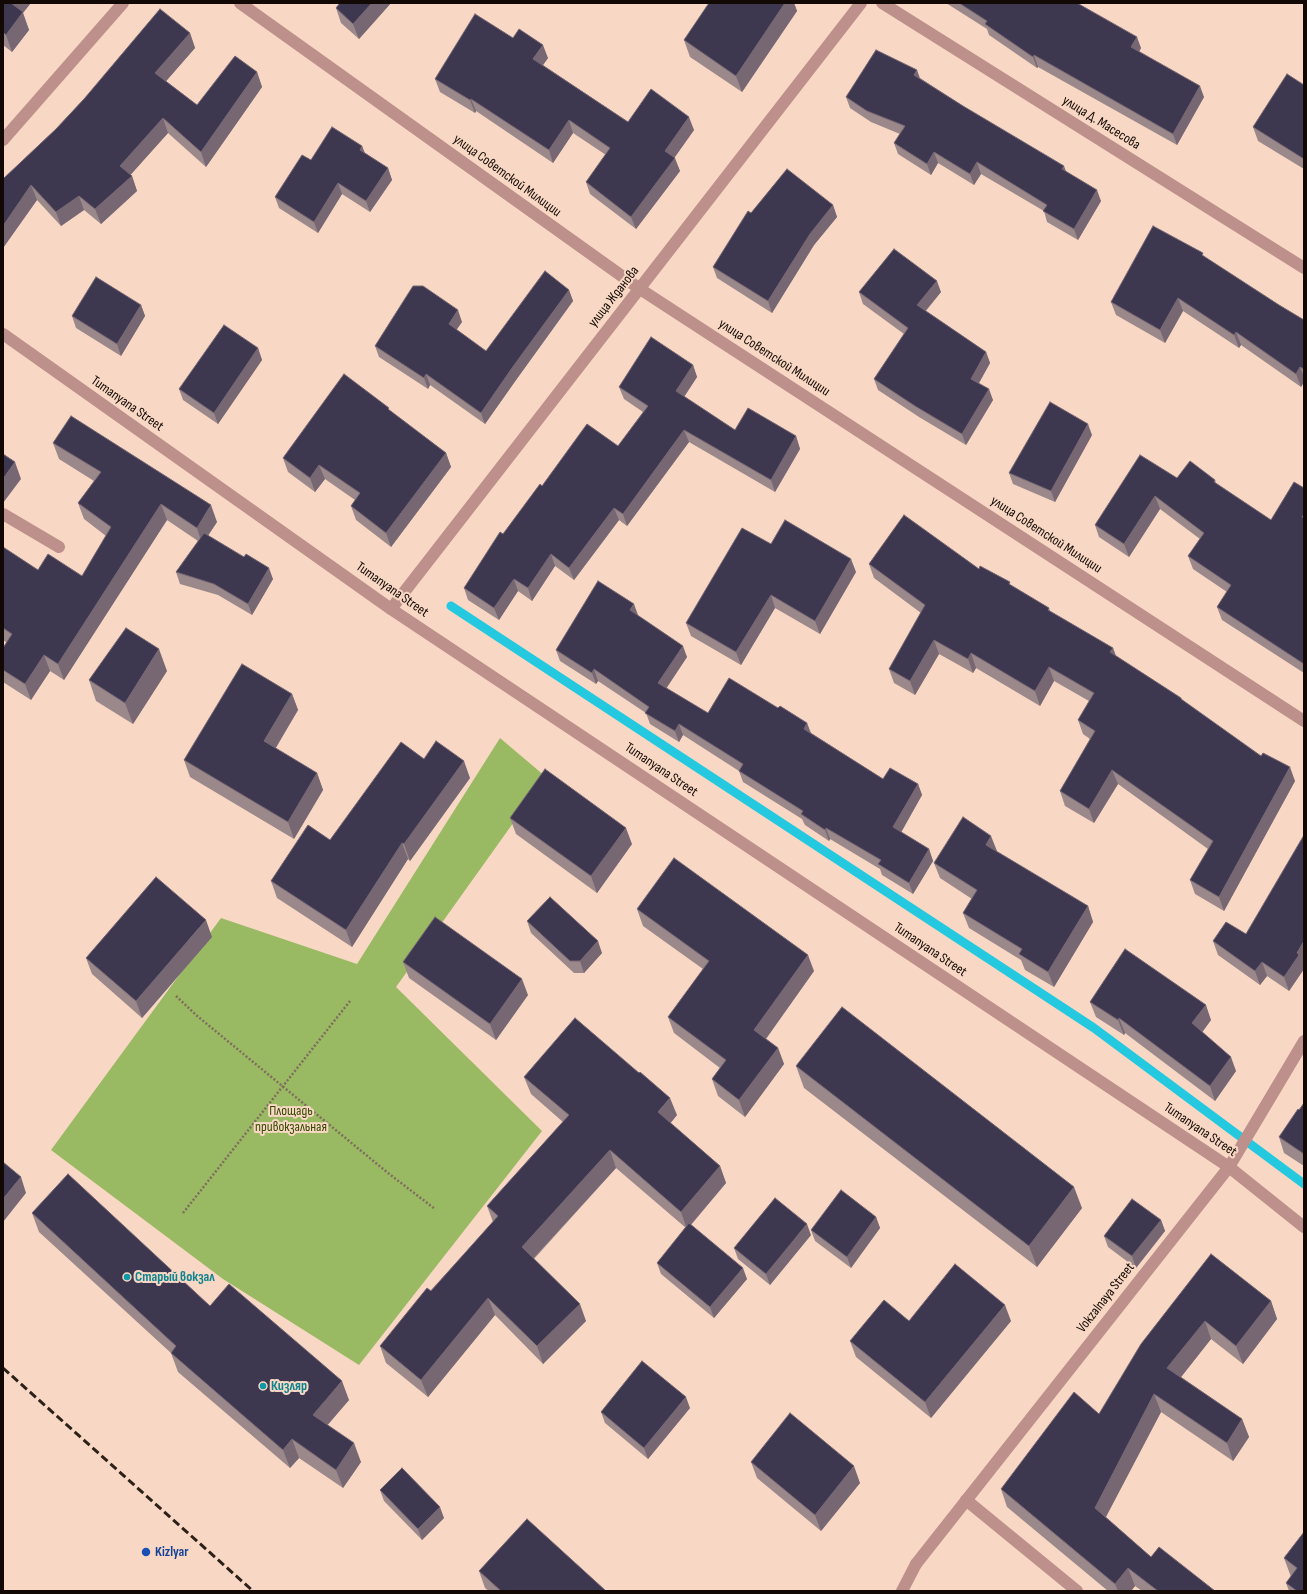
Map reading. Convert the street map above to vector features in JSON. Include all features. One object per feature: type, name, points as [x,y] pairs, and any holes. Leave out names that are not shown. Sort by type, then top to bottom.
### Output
[{"type":"street","points":[[3,140],[123,3]]},
{"type":"street","name":"улица Советской Милиции","points":[[240,3],[640,288],[1304,721]]},
{"type":"street","name":"улица Жданова","points":[[391,609],[860,3]]},
{"type":"street","name":"улица Д. Масесова","points":[[882,3],[1304,268]]},
{"type":"street","name":"Tumanyana Street","points":[[3,334],[391,609],[1229,1167],[1304,1227]]},
{"type":"street","points":[[3,514],[59,547]]},
{"type":"street","name":"Vokzalnaya Street","points":[[902,1591],[916,1564],[1229,1167],[1304,1041]]},
{"type":"street","points":[[966,1500],[1077,1591]]},
{"type":"path","points":[[176,996],[196,1015],[388,1174],[435,1208]]},
{"type":"path","points":[[183,1213],[350,1001]]},
{"type":"green space","name":"Площадь привокзальная","points":[[500,738],[546,777],[396,987],[542,1131],[359,1365],[223,1279],[51,1150],[221,918],[357,964]]},
{"type":"building","points":[[3,3],[11,3],[23,12],[6,35],[3,32]]},
{"type":"building","points":[[340,3],[372,3],[353,24],[336,8]]},
{"type":"building","points":[[709,3],[785,3],[736,76],[684,40]]},
{"type":"building","points":[[959,3],[1077,3],[1137,37],[1131,47],[1200,86],[1173,134],[1034,55],[1033,57],[985,24],[987,21]]},
{"type":"building","points":[[160,9],[190,33],[155,73],[197,105],[235,56],[257,72],[201,152],[163,118],[120,166],[132,176],[95,209],[79,196],[56,212],[31,185],[3,226],[3,179],[56,129],[84,99]]},
{"type":"building","points":[[475,14],[513,38],[519,29],[543,45],[533,59],[628,122],[651,89],[689,117],[665,151],[675,158],[631,217],[586,182],[610,148],[569,120],[549,150],[471,99],[470,100],[435,79]]},
{"type":"building","points":[[876,50],[917,70],[914,75],[1064,166],[1062,169],[1097,190],[1074,229],[1043,211],[1047,205],[977,162],[970,174],[934,152],[927,164],[894,143],[905,126],[867,111],[846,97]]},
{"type":"building","points":[[1287,74],[1304,85],[1304,159],[1253,127]]},
{"type":"building","points":[[332,127],[362,146],[360,150],[388,168],[366,201],[338,183],[314,222],[275,197],[302,155],[311,160]]},
{"type":"building","points":[[787,169],[833,205],[810,234],[768,301],[713,267],[748,211],[751,213]]},
{"type":"building","points":[[1153,226],[1203,253],[1202,255],[1304,320],[1304,369],[1300,367],[1296,374],[1236,332],[1234,335],[1178,298],[1160,330],[1111,302]]},
{"type":"building","points":[[894,249],[937,281],[917,305],[986,352],[971,379],[989,389],[962,434],[874,379],[908,328],[859,292]]},
{"type":"building","points":[[545,271],[569,290],[481,413],[426,374],[424,378],[375,346],[413,286],[423,286],[458,310],[449,324],[486,351]]},
{"type":"building","points":[[96,277],[141,305],[117,344],[72,316]]},
{"type":"building","points":[[224,325],[258,348],[214,413],[179,389]]},
{"type":"building","points":[[651,337],[693,365],[676,391],[735,430],[748,408],[796,436],[771,480],[684,430],[623,514],[614,508],[569,568],[551,554],[528,588],[514,579],[494,608],[464,588],[500,532],[503,534],[540,484],[542,486],[587,424],[618,446],[648,406],[619,387]]},
{"type":"building","points":[[344,374],[446,453],[386,533],[351,506],[360,493],[319,465],[310,478],[283,458]]},
{"type":"building","points":[[1050,402],[1088,424],[1051,491],[1009,473]]},
{"type":"building","points":[[71,416],[211,505],[197,528],[161,504],[58,664],[44,655],[25,684],[3,670],[3,648],[12,634],[3,628],[3,547],[38,570],[48,554],[82,576],[111,527],[78,503],[101,472],[53,443]]},
{"type":"building","points":[[3,454],[15,462],[3,479]]},
{"type":"building","points":[[1140,455],[1177,478],[1190,461],[1215,480],[1214,482],[1271,520],[1294,482],[1304,488],[1304,514],[1302,517],[1304,518],[1304,664],[1217,607],[1231,585],[1188,556],[1204,533],[1155,496],[1124,544],[1095,525]]},
{"type":"building","points":[[904,515],[979,569],[980,566],[1010,582],[1009,584],[1049,608],[1048,610],[1113,648],[1110,652],[1181,698],[1261,756],[1263,753],[1290,767],[1219,897],[1190,880],[1213,841],[1112,770],[1089,809],[1060,791],[1095,731],[1078,720],[1094,693],[1049,667],[1035,691],[971,653],[968,659],[934,640],[910,681],[889,669],[925,605],[869,564]]},
{"type":"building","points":[[785,520],[851,559],[815,621],[771,595],[736,652],[686,623],[742,528],[771,544]]},
{"type":"building","points":[[204,533],[244,557],[246,554],[269,568],[248,604],[214,584],[176,572]]},
{"type":"building","points":[[598,581],[634,604],[630,610],[683,646],[658,683],[708,713],[729,678],[778,708],[780,706],[807,723],[804,729],[883,779],[890,768],[918,784],[893,827],[929,849],[909,883],[878,864],[881,860],[826,828],[825,830],[801,814],[803,811],[739,771],[743,764],[679,724],[675,731],[645,713],[649,707],[594,669],[592,673],[556,650]]},
{"type":"building","points":[[126,628],[159,649],[125,703],[89,680]]},
{"type":"building","points":[[242,664],[292,694],[264,741],[317,773],[288,822],[184,760]]},
{"type":"building","points":[[436,741],[464,761],[404,844],[402,843],[346,930],[271,881],[308,825],[330,840],[401,742],[424,759]]},
{"type":"building","points":[[545,769],[626,828],[591,876],[510,818]]},
{"type":"building","points":[[963,817],[991,836],[986,845],[1088,906],[1048,972],[1019,954],[1022,949],[963,913],[977,890],[934,863]]},
{"type":"building","points":[[1304,835],[1304,941],[1297,953],[1299,955],[1284,977],[1262,962],[1255,971],[1213,941],[1226,922],[1246,934]]},
{"type":"building","points":[[674,858],[808,955],[754,1030],[778,1048],[739,1100],[712,1079],[726,1060],[668,1017],[709,961],[637,909]]},
{"type":"building","points":[[156,877],[206,920],[136,1001],[86,958]]},
{"type":"building","points":[[550,897],[598,941],[580,961],[570,961],[527,921]]},
{"type":"building","points":[[435,917],[522,979],[490,1024],[403,962]]},
{"type":"building","points":[[1125,949],[1206,1005],[1192,1023],[1231,1057],[1210,1086],[1119,1018],[1118,1020],[1090,1002]]},
{"type":"building","points":[[842,1007],[1074,1187],[1029,1246],[796,1066]]},
{"type":"building","points":[[575,1018],[670,1098],[658,1112],[720,1166],[681,1212],[610,1150],[522,1247],[580,1304],[537,1346],[488,1298],[421,1380],[380,1346],[427,1288],[431,1291],[498,1216],[487,1206],[569,1115],[524,1077]]},
{"type":"building","points":[[1304,1103],[1304,1154],[1279,1137],[1298,1109],[1299,1110]]},
{"type":"building","points":[[3,1162],[21,1177],[3,1199]]},
{"type":"building","points":[[68,1174],[210,1306],[229,1284],[342,1381],[313,1415],[354,1443],[336,1470],[292,1439],[283,1450],[171,1353],[176,1346],[32,1213]]},
{"type":"building","points":[[841,1190],[876,1217],[847,1257],[811,1230]]},
{"type":"building","points":[[775,1198],[807,1224],[766,1274],[734,1248]]},
{"type":"building","points":[[1132,1199],[1161,1220],[1132,1256],[1104,1236]]},
{"type":"building","points":[[689,1223],[743,1268],[710,1307],[657,1263]]},
{"type":"building","points":[[1211,1254],[1271,1301],[1236,1346],[1205,1321],[1167,1368],[1242,1419],[1227,1443],[1154,1394],[1095,1508],[1151,1557],[1159,1547],[1215,1591],[1158,1591],[1128,1568],[1115,1584],[1001,1489],[1074,1392],[1099,1414],[1141,1344]]},
{"type":"building","points":[[955,1264],[1005,1305],[925,1402],[850,1341],[884,1300],[909,1321]]},
{"type":"building","points":[[642,1361],[686,1397],[644,1448],[601,1412]]},
{"type":"building","points":[[790,1413],[854,1466],[815,1515],[751,1462]]},
{"type":"building","points":[[402,1468],[440,1507],[418,1529],[380,1490]]},
{"type":"building","points":[[527,1519],[606,1591],[501,1591],[479,1571]]},
{"type":"building","points":[[1304,1532],[1304,1591],[1297,1591],[1286,1583],[1297,1568],[1284,1558]]},
{"type":"waterway","points":[[451,606],[1094,1028],[1304,1184]]},
{"type":"railway","points":[[3,1368],[253,1591]]},
{"type":"place","name":"Старый вокзал","points":[[127,1277]]},
{"type":"place","name":"Кизляр","points":[[263,1386]]},
{"type":"place","name":"Kizlyar","points":[[146,1552]]}]
